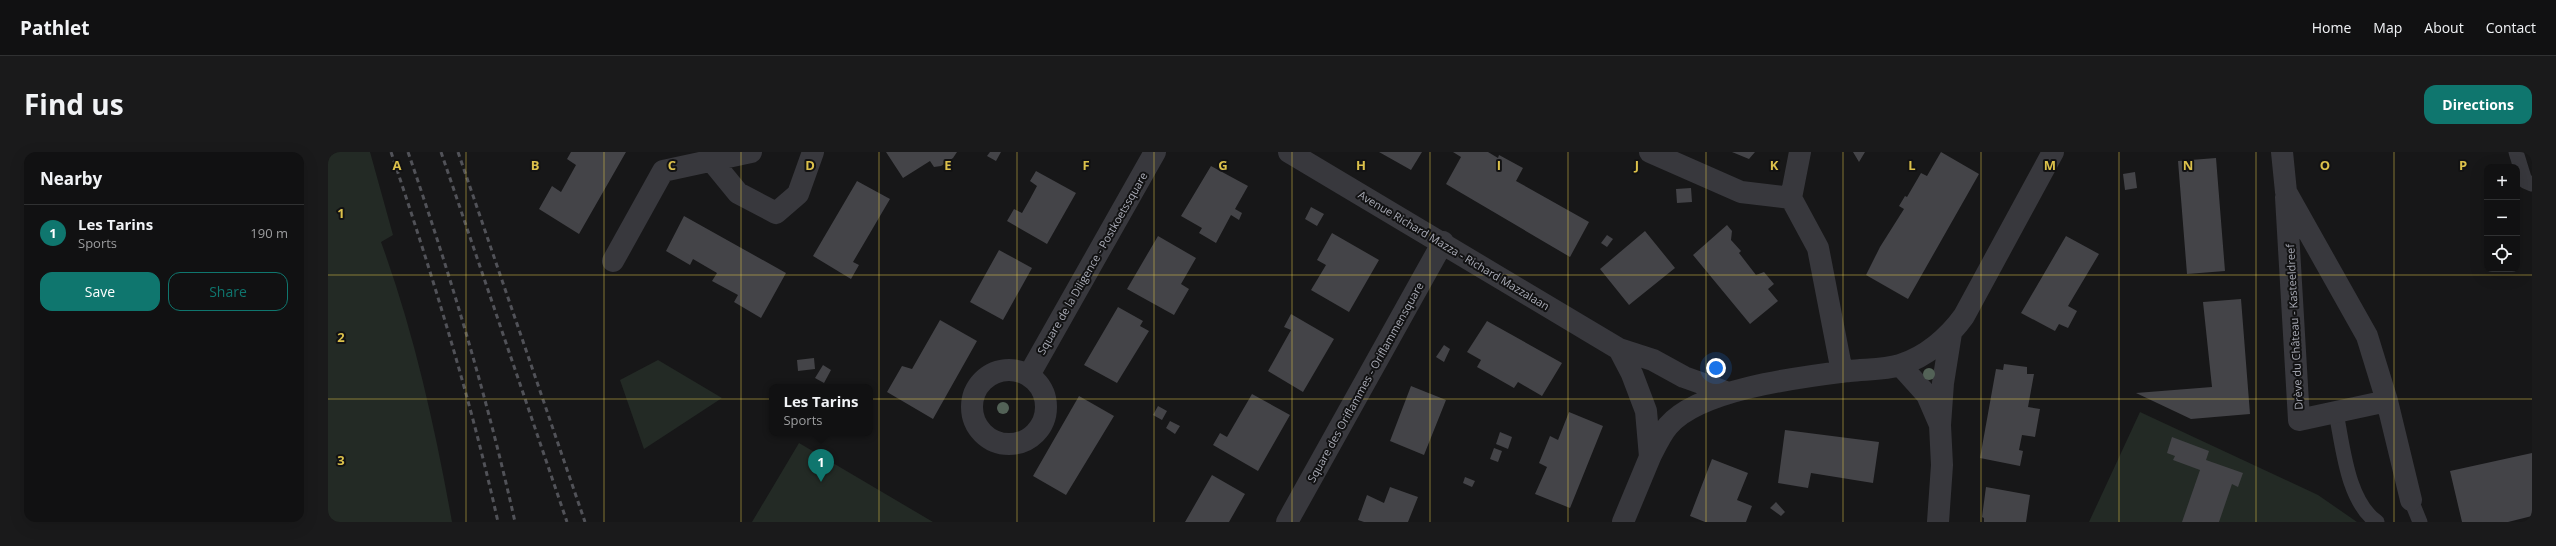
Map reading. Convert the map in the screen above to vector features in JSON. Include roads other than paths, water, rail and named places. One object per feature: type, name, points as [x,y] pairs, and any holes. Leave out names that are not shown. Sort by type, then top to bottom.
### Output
[{"type":"street","points":[[614,262],[663,171],[751,152]]},
{"type":"street","points":[[711,160],[738,193],[776,213],[798,194],[813,152]]},
{"type":"street","name":"Square de la Diligence - Postkoetssquare","points":[[1029,375],[1155,152]]},
{"type":"street","name":"Avenue Richard Mazza - Richard Mazzalaan","points":[[1290,152],[1443,242],[1619,349],[1653,360],[1684,377],[1726,392]]},
{"type":"street","points":[[1650,152],[1741,192],[1791,198]]},
{"type":"street","points":[[1800,152],[1791,198],[1818,248],[1842,372]]},
{"type":"street","points":[[1623,522],[1650,457],[1668,425],[1691,407],[1726,392],[1842,372],[1900,365],[1924,354],[1952,333],[1964,316],[2053,152]]},
{"type":"street","name":"Drève du Château - Kasteeldreef","points":[[2282,152],[2286,192],[2299,420],[2387,401]]},
{"type":"street","name":"Drève du Château - Kasteeldreef","points":[[2286,192],[2367,336],[2387,401],[2411,500]]},
{"type":"street","name":"Square des Oriflammes - Oriflammensquare","points":[[1287,522],[1443,242]]},
{"type":"street","points":[[1938,522],[1942,465],[1940,425],[1943,383],[1952,333]]},
{"type":"street","points":[[1619,349],[1632,374],[1646,411],[1650,457]]},
{"type":"street","points":[[1900,365],[1927,395],[1940,425]]},
{"type":"lane","points":[[2516,152],[2525,181],[2532,184]]},
{"type":"lane","points":[[2336,412],[2354,491],[2370,517],[2377,522]]},
{"type":"lane","points":[[2411,500],[2420,522]]},
{"type":"railway","points":[[391,152],[463,382],[498,522]]},
{"type":"railway","points":[[408,152],[467,336],[492,428],[515,522]]},
{"type":"railway","points":[[441,152],[567,522]]},
{"type":"railway","points":[[458,152],[585,522]]},
{"type":"place","name":"Les Tarins","points":[[821,482]]}]
